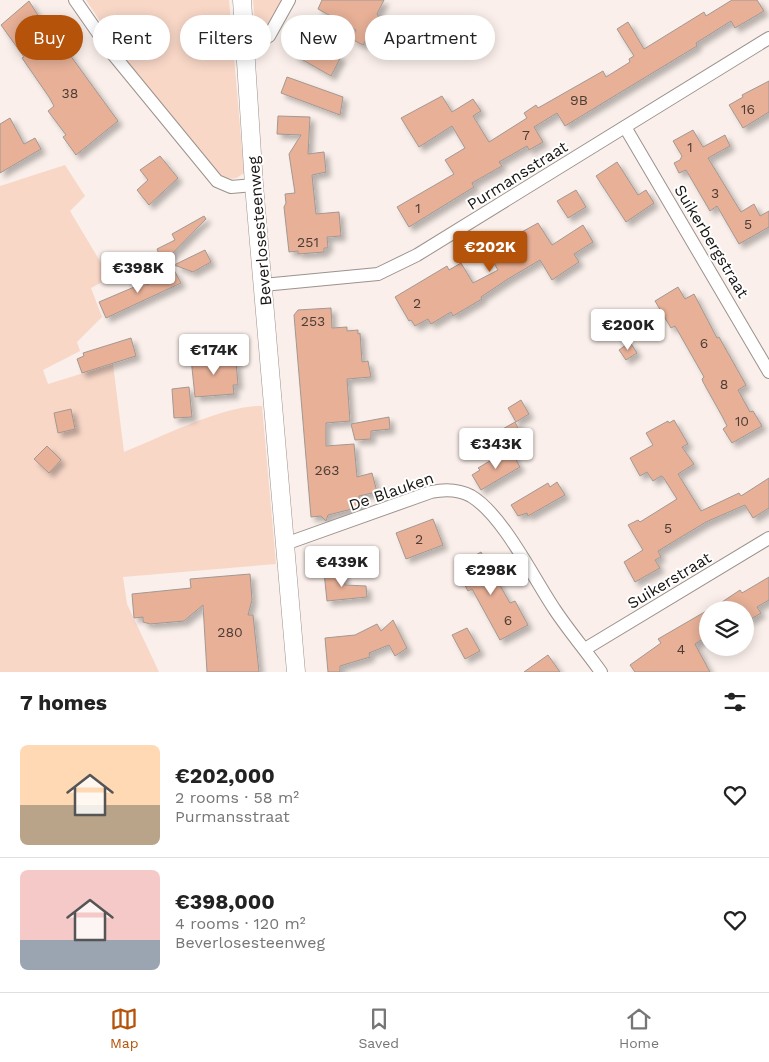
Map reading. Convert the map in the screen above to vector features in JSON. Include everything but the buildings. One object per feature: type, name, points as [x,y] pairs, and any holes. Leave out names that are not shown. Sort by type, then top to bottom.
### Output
[{"type":"street","points":[[75,0],[112,53],[217,181],[231,187],[254,185]]},
{"type":"street","name":"Beverlosesteenweg","points":[[242,0],[243,15]]},
{"type":"street","points":[[271,32],[289,0]]},
{"type":"street","name":"Purmansstraat","points":[[263,285],[378,274],[417,256],[769,38]]},
{"type":"street","name":"Beverlosesteenweg","points":[[247,60],[254,185],[296,672]]},
{"type":"street","name":"Suikerbergstraat","points":[[626,127],[769,372]]},
{"type":"street","name":"De Blauken","points":[[284,544],[431,492],[445,490],[460,491],[473,497],[493,514],[556,612],[601,672]]},
{"type":"street","name":"Suikerstraat","points":[[585,649],[769,538]]},
{"type":"shaded area","points":[[86,0],[229,0],[230,15],[180,15],[180,60],[234,60],[244,173],[231,179],[218,174],[126,60],[170,60],[170,15],[96,15]]},
{"type":"shaded area","points":[[253,0],[282,0],[271,20],[271,15],[254,15]]},
{"type":"shaded area","points":[[65,165],[85,196],[70,211],[110,278],[91,288],[102,317],[77,342],[80,351],[43,370],[48,384],[113,364],[124,452],[230,410],[262,406],[276,564],[123,577],[127,604],[159,672],[0,672],[0,186]]}]
